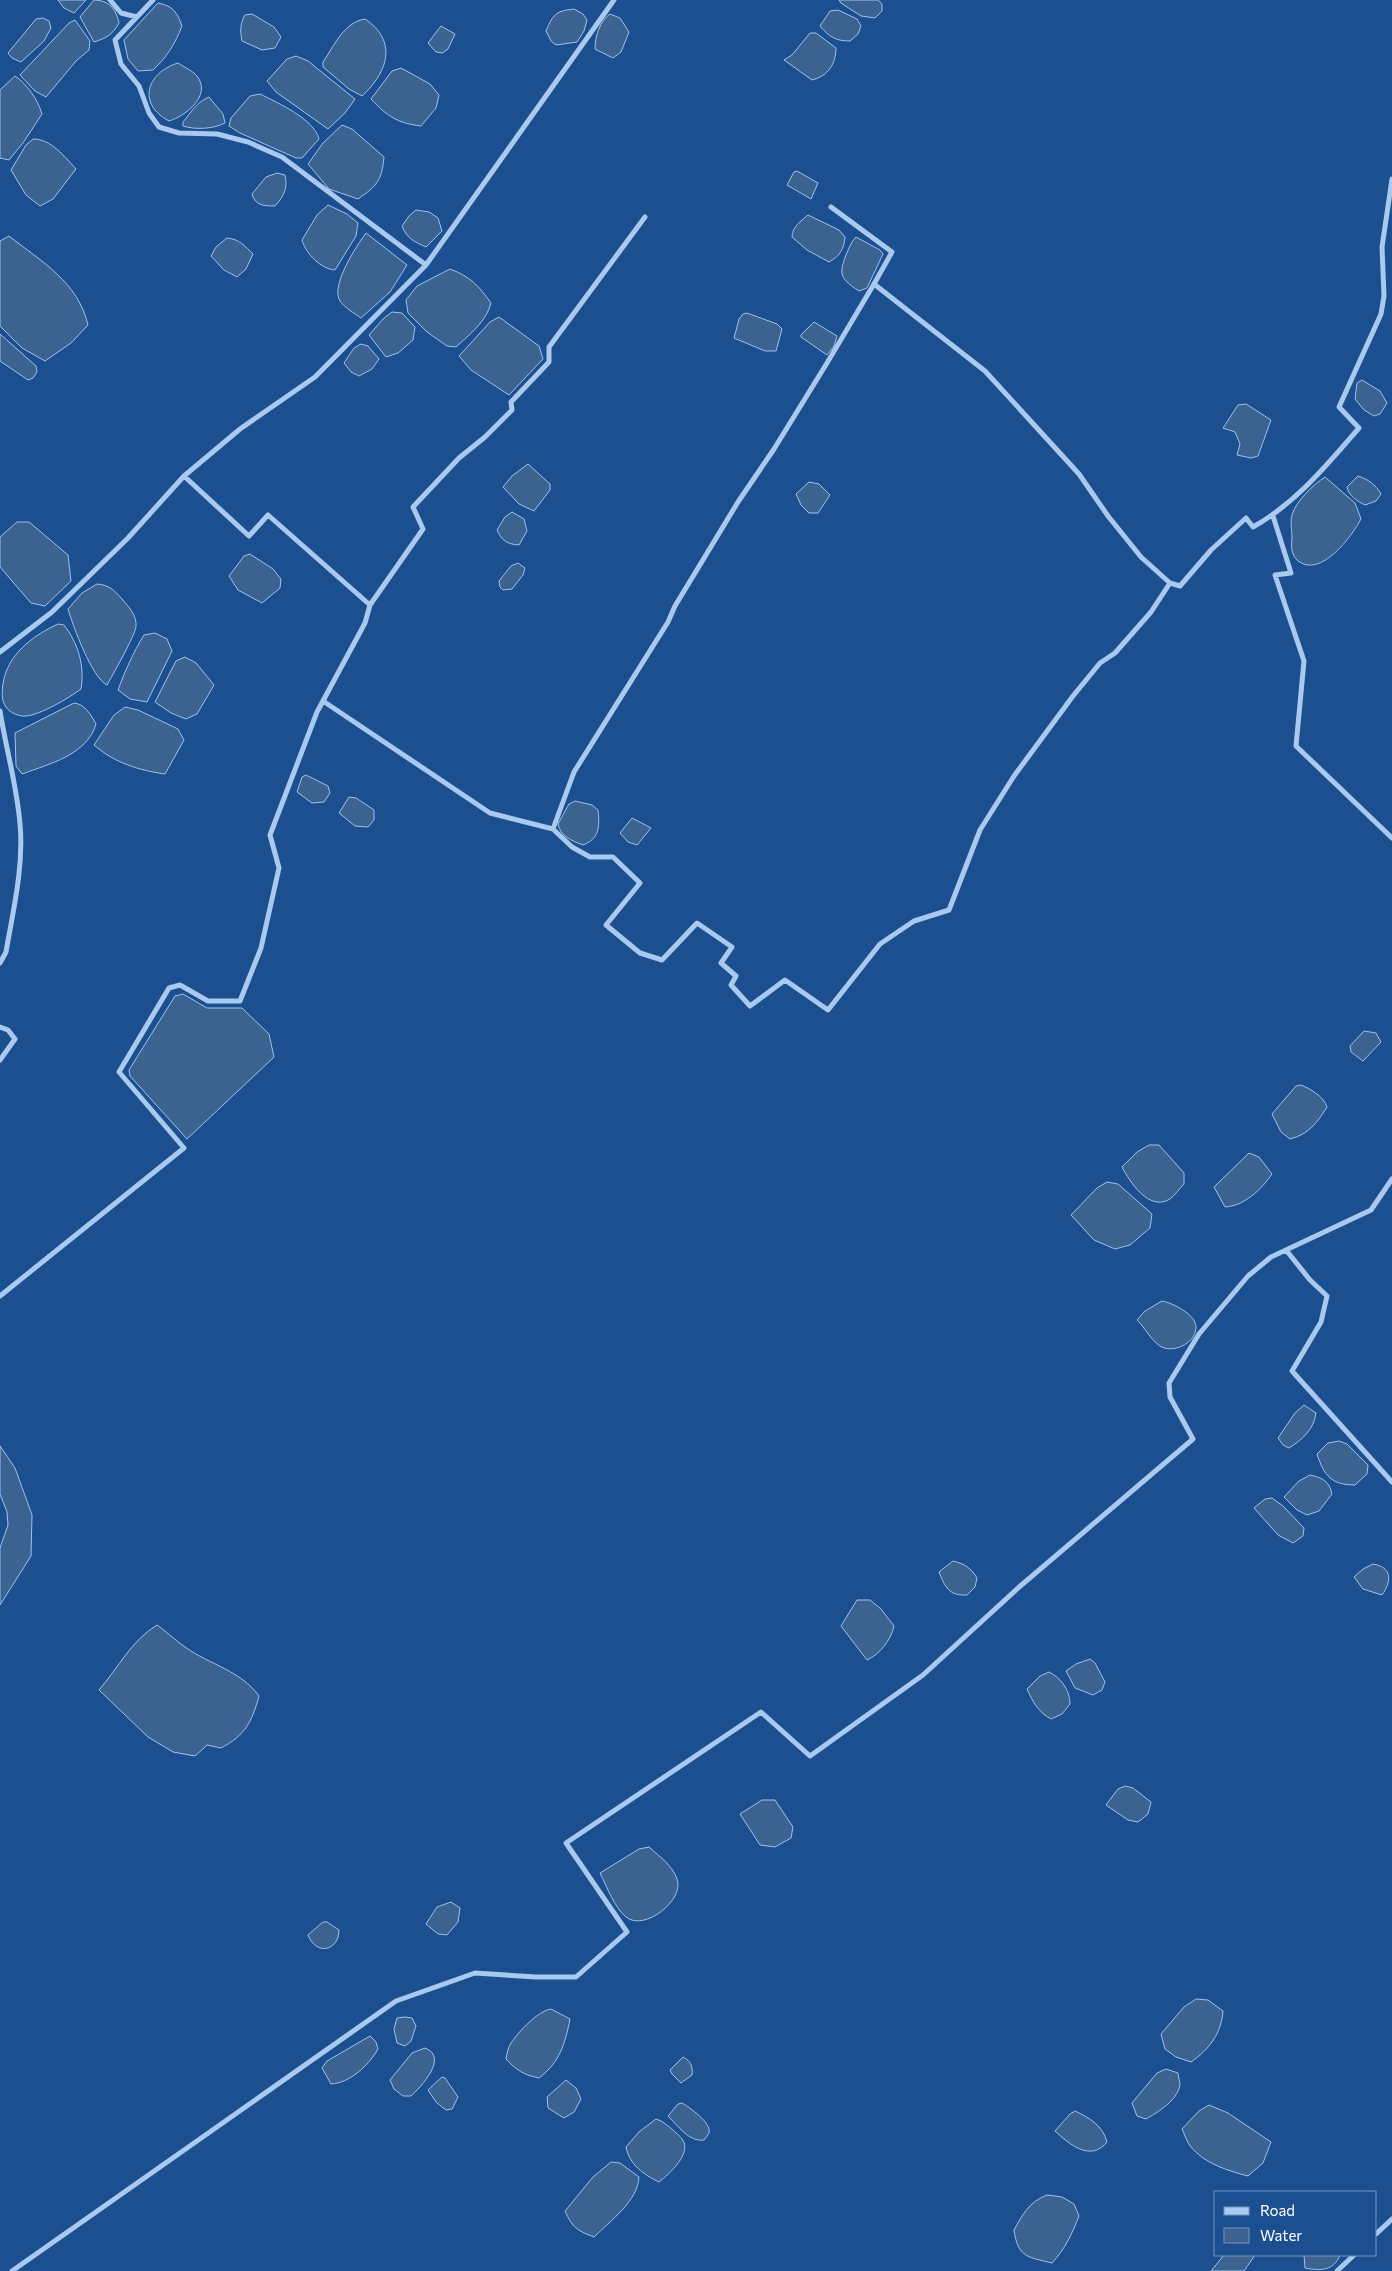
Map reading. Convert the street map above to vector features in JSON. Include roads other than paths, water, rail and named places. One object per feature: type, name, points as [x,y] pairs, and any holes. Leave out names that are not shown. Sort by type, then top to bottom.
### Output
[{"type":"street","points":[[110,0],[121,13],[137,17]]},
{"type":"street","points":[[153,0],[115,40],[121,64],[140,86],[149,113],[158,127],[179,133],[217,134],[248,142],[282,157],[426,265]]},
{"type":"street","points":[[0,652],[52,612],[128,538],[184,476],[240,429],[315,377],[426,265],[614,0]]},
{"type":"street","points":[[874,284],[985,372],[1079,474],[1108,516],[1141,557],[1170,583],[1180,586],[1211,550],[1246,518],[1253,527],[1273,516],[1305,489],[1359,428],[1339,407],[1381,314],[1384,296],[1382,246],[1392,180]]},
{"type":"street","points":[[553,829],[574,772],[668,622],[675,606],[738,502],[774,449],[892,252],[831,207]]},
{"type":"street","points":[[0,1296],[184,1148],[118,1072],[169,988],[180,985],[208,1001],[240,1001],[261,948],[279,868],[270,835],[323,701],[365,623],[370,605],[423,529],[413,507],[459,458],[485,437],[512,410],[511,402],[549,362],[549,347],[646,217]]},
{"type":"street","points":[[184,476],[249,536],[268,515],[370,605]]},
{"type":"street","points":[[1273,516],[1291,573],[1275,575],[1304,661],[1296,746],[1392,838]]},
{"type":"street","points":[[323,701],[490,813],[553,829],[572,846],[590,857],[614,857],[640,883],[606,925],[640,953],[662,960],[697,923],[732,947],[721,963],[736,976],[731,985],[750,1006],[785,980],[828,1010],[880,944],[914,921],[949,910],[980,830],[1014,776],[1072,696],[1100,663],[1115,653],[1151,612],[1170,583]]},
{"type":"street","points":[[0,711],[16,792],[20,825],[18,878],[6,952],[0,963]]},
{"type":"street","points":[[0,1028],[8,1030],[15,1040],[0,1060]]},
{"type":"street","points":[[12,2271],[396,2001],[475,1973],[536,1977],[576,1977],[626,1932],[566,1843],[761,1712],[810,1756],[923,1675],[1018,1588],[1193,1439],[1170,1397],[1169,1383],[1199,1334],[1248,1276],[1271,1257],[1371,1210],[1392,1179]]},
{"type":"street","points":[[1286,1250],[1310,1280],[1328,1296],[1321,1322],[1292,1370],[1392,1482]]},
{"type":"street","points":[[1377,2233],[1392,2219]]},
{"type":"street","points":[[1337,2271],[1353,2256]]},
{"type":"water","points":[[58,0],[86,0],[74,13],[64,8]]},
{"type":"water","points":[[94,0],[103,1],[111,6],[116,13],[119,23],[109,35],[94,42],[80,17]]},
{"type":"water","points":[[839,0],[878,0],[882,4],[882,11],[875,18],[861,16]]},
{"type":"water","points":[[158,3],[174,10],[182,26],[170,50],[158,65],[153,70],[138,71],[128,59],[124,40]]},
{"type":"water","points":[[574,9],[583,14],[587,20],[584,31],[577,42],[556,45],[551,41],[546,31],[548,25],[559,12]]},
{"type":"water","points":[[838,10],[857,19],[861,26],[858,34],[850,41],[833,38],[820,26],[830,11]]},
{"type":"water","points":[[252,14],[274,27],[281,37],[275,48],[262,50],[242,41],[242,21],[245,15]]},
{"type":"water","points":[[610,14],[620,18],[629,32],[621,52],[613,58],[595,49],[599,29],[603,21]]},
{"type":"water","points":[[43,18],[49,21],[51,28],[44,41],[21,62],[12,58],[8,53],[36,19]]},
{"type":"water","points":[[365,19],[382,37],[386,57],[378,77],[362,96],[349,89],[323,67],[323,62],[345,30],[358,21]]},
{"type":"water","points":[[75,20],[90,41],[89,50],[76,61],[46,97],[35,91],[20,75],[69,23]]},
{"type":"water","points":[[441,26],[455,34],[448,49],[442,53],[436,52],[428,43]]},
{"type":"water","points":[[810,33],[816,33],[836,48],[833,64],[827,72],[812,80],[784,60],[792,55]]},
{"type":"water","points":[[296,56],[308,61],[355,99],[345,113],[328,129],[276,92],[267,81],[287,59]]},
{"type":"water","points":[[178,63],[197,76],[201,83],[201,90],[195,104],[189,110],[169,121],[152,106],[149,98],[149,89],[159,74]]},
{"type":"water","points":[[401,68],[430,84],[439,95],[436,108],[421,126],[405,123],[393,118],[371,99],[392,71]]},
{"type":"water","points":[[15,76],[32,93],[42,114],[9,160],[0,158],[0,90]]},
{"type":"water","points":[[260,94],[303,118],[316,132],[319,139],[302,158],[296,158],[240,133],[229,126],[231,118],[250,96]]},
{"type":"water","points":[[209,97],[223,114],[225,123],[215,127],[204,128],[183,126],[183,122],[194,108]]},
{"type":"water","points":[[342,125],[352,129],[384,157],[382,171],[377,182],[358,199],[329,189],[308,164],[323,143]]},
{"type":"water","points":[[33,139],[51,145],[76,169],[53,199],[40,206],[26,195],[11,170],[26,145]]},
{"type":"water","points":[[797,171],[818,183],[811,199],[787,185],[794,172]]},
{"type":"water","points":[[277,173],[285,175],[286,180],[286,188],[281,199],[275,206],[264,205],[255,201],[252,194],[266,177]]},
{"type":"water","points":[[328,205],[347,214],[358,223],[356,236],[335,270],[319,264],[307,250],[302,240],[317,215]]},
{"type":"water","points":[[416,210],[429,212],[438,218],[442,231],[426,247],[409,237],[402,226]]},
{"type":"water","points":[[808,215],[839,230],[845,237],[841,252],[829,262],[807,250],[792,237],[795,227]]},
{"type":"water","points":[[366,233],[407,265],[390,292],[361,318],[342,304],[338,294],[341,276]]},
{"type":"water","points":[[9,236],[46,264],[67,285],[83,310],[88,325],[71,343],[45,361],[22,348],[0,326],[0,241]]},
{"type":"water","points":[[856,237],[880,250],[883,254],[867,288],[859,291],[845,280],[842,272],[846,255]]},
{"type":"water","points":[[227,238],[238,241],[253,254],[246,269],[237,277],[224,270],[211,256],[216,247]]},
{"type":"water","points":[[450,269],[474,282],[491,303],[481,322],[456,347],[447,346],[427,332],[408,313],[406,300],[417,286]]},
{"type":"water","points":[[392,312],[402,313],[415,327],[413,340],[398,353],[386,357],[369,335]]},
{"type":"water","points":[[747,313],[777,324],[782,329],[776,351],[765,351],[734,338],[739,319],[743,314]]},
{"type":"water","points":[[499,317],[539,346],[543,359],[509,395],[471,370],[459,356],[490,322]]},
{"type":"water","points":[[814,322],[837,336],[834,346],[827,355],[801,337]]},
{"type":"water","points":[[0,334],[36,366],[37,372],[33,378],[28,380],[0,361]]},
{"type":"water","points":[[361,344],[368,346],[379,359],[372,369],[359,376],[351,372],[344,363],[354,348]]},
{"type":"water","points":[[1362,380],[1380,391],[1387,403],[1380,414],[1374,416],[1364,410],[1355,399],[1357,383]]},
{"type":"water","points":[[1246,404],[1271,420],[1258,456],[1251,458],[1237,455],[1240,444],[1235,432],[1223,428],[1238,405]]},
{"type":"water","points":[[528,464],[550,484],[550,490],[534,511],[519,504],[503,487],[512,476]]},
{"type":"water","points":[[1358,476],[1371,483],[1379,491],[1381,494],[1376,501],[1365,505],[1351,496],[1347,487]]},
{"type":"water","points":[[1325,477],[1355,503],[1361,519],[1343,545],[1334,553],[1325,560],[1306,565],[1297,560],[1293,553],[1292,515],[1297,504],[1315,484]]},
{"type":"water","points":[[809,482],[819,484],[830,495],[818,513],[809,513],[801,505],[796,494]]},
{"type":"water","points":[[512,512],[524,519],[527,531],[519,545],[505,541],[497,530],[505,517]]},
{"type":"water","points":[[17,522],[29,522],[68,555],[71,581],[45,606],[31,603],[0,567],[0,537]]},
{"type":"water","points":[[250,554],[273,569],[281,579],[280,588],[262,603],[238,590],[229,576],[244,556]]},
{"type":"water","points":[[518,563],[525,568],[523,575],[512,589],[503,590],[500,587],[499,581],[511,566]]},
{"type":"water","points":[[97,584],[111,588],[127,605],[136,622],[132,637],[107,685],[95,673],[89,662],[68,609],[82,593]]},
{"type":"water","points":[[58,624],[64,625],[77,647],[82,672],[81,689],[39,713],[26,716],[14,714],[9,711],[3,702],[5,674],[15,655],[22,648],[39,634]]},
{"type":"water","points":[[155,633],[167,639],[172,651],[147,702],[130,699],[118,690],[144,635]]},
{"type":"water","points":[[185,657],[196,663],[214,685],[197,714],[186,719],[171,713],[155,702],[176,661]]},
{"type":"water","points":[[74,703],[81,705],[96,724],[91,735],[76,751],[66,757],[22,774],[16,766],[15,733]]},
{"type":"water","points":[[125,707],[138,710],[178,729],[184,740],[165,774],[127,765],[110,757],[94,745],[114,715]]},
{"type":"water","points":[[306,775],[328,786],[330,793],[324,802],[312,803],[297,792],[302,777]]},
{"type":"water","points":[[349,797],[356,798],[374,810],[374,820],[368,827],[355,826],[339,813]]},
{"type":"water","points":[[575,801],[592,805],[598,810],[599,822],[597,832],[592,839],[583,845],[564,835],[558,824],[569,804]]},
{"type":"water","points":[[632,818],[651,828],[637,845],[628,842],[620,833]]},
{"type":"water","points":[[183,994],[207,1008],[242,1008],[269,1034],[274,1057],[187,1139],[130,1076],[129,1070],[175,996]]},
{"type":"water","points":[[1364,1031],[1376,1033],[1381,1042],[1363,1061],[1351,1052],[1350,1046]]},
{"type":"water","points":[[1301,1085],[1317,1094],[1327,1107],[1312,1127],[1297,1137],[1290,1139],[1281,1132],[1272,1114],[1296,1086]]},
{"type":"water","points":[[1149,1145],[1159,1145],[1184,1173],[1184,1184],[1170,1199],[1162,1202],[1155,1202],[1141,1194],[1122,1167],[1137,1152]]},
{"type":"water","points":[[1249,1153],[1259,1157],[1272,1174],[1252,1196],[1239,1204],[1225,1207],[1214,1187]]},
{"type":"water","points":[[1107,1182],[1118,1184],[1152,1214],[1150,1228],[1130,1245],[1115,1249],[1094,1240],[1071,1215],[1097,1188]]},
{"type":"water","points":[[1162,1301],[1184,1310],[1195,1323],[1195,1334],[1192,1339],[1182,1346],[1171,1349],[1160,1346],[1137,1320],[1145,1311]]},
{"type":"water","points":[[1304,1405],[1316,1413],[1315,1419],[1307,1434],[1289,1448],[1283,1445],[1278,1438],[1295,1413]]},
{"type":"water","points":[[1339,1441],[1347,1444],[1368,1465],[1367,1474],[1355,1485],[1347,1485],[1330,1478],[1317,1454],[1328,1443]]},
{"type":"water","points":[[0,1446],[15,1468],[32,1515],[31,1556],[0,1605],[0,1548],[8,1525],[7,1512],[0,1494]]},
{"type":"water","points":[[1310,1475],[1325,1481],[1332,1494],[1319,1511],[1307,1515],[1297,1510],[1284,1497],[1299,1481]]},
{"type":"water","points":[[1272,1498],[1283,1506],[1304,1528],[1303,1536],[1293,1543],[1278,1535],[1254,1508],[1265,1499]]},
{"type":"water","points":[[953,1561],[967,1567],[977,1578],[975,1587],[967,1595],[956,1594],[949,1590],[941,1577],[939,1572]]},
{"type":"water","points":[[1373,1564],[1387,1571],[1389,1580],[1382,1595],[1363,1589],[1354,1577],[1363,1569]]},
{"type":"water","points":[[857,1600],[870,1600],[881,1609],[894,1626],[884,1646],[867,1660],[841,1626]]},
{"type":"water","points":[[157,1625],[195,1653],[243,1680],[259,1696],[254,1713],[247,1726],[230,1743],[221,1748],[207,1745],[195,1756],[173,1752],[148,1737],[99,1690],[140,1638]]},
{"type":"water","points":[[1090,1659],[1095,1663],[1105,1682],[1102,1690],[1093,1695],[1075,1688],[1066,1671],[1076,1664]]},
{"type":"water","points":[[1049,1672],[1064,1685],[1070,1699],[1070,1704],[1062,1714],[1051,1719],[1036,1706],[1027,1689],[1040,1676]]},
{"type":"water","points":[[1125,1786],[1133,1788],[1151,1802],[1148,1814],[1138,1822],[1128,1820],[1106,1805],[1118,1789]]},
{"type":"water","points":[[762,1800],[775,1800],[793,1827],[791,1838],[775,1847],[760,1845],[740,1814]]},
{"type":"water","points":[[649,1847],[672,1870],[677,1879],[678,1887],[675,1896],[661,1912],[643,1920],[634,1921],[626,1917],[618,1908],[600,1873],[639,1849]]},
{"type":"water","points":[[451,1902],[460,1908],[458,1922],[447,1935],[438,1934],[426,1924],[437,1907]]},
{"type":"water","points":[[323,1922],[327,1922],[339,1930],[335,1942],[327,1948],[317,1946],[308,1935]]},
{"type":"water","points":[[1196,1999],[1208,2000],[1223,2011],[1220,2026],[1213,2040],[1191,2062],[1176,2057],[1165,2049],[1161,2034],[1184,2007]]},
{"type":"water","points":[[551,2009],[570,2019],[566,2037],[557,2059],[539,2078],[521,2072],[506,2059],[510,2045],[519,2033],[540,2013]]},
{"type":"water","points":[[397,2018],[412,2018],[416,2026],[411,2041],[405,2046],[397,2043],[394,2029]]},
{"type":"water","points":[[370,2036],[376,2042],[378,2049],[370,2061],[352,2077],[331,2084],[322,2068],[327,2061]]},
{"type":"water","points":[[425,2048],[432,2052],[434,2058],[431,2072],[411,2096],[403,2096],[394,2089],[390,2080],[412,2053]]},
{"type":"water","points":[[683,2057],[690,2062],[692,2075],[681,2083],[670,2070]]},
{"type":"water","points":[[1166,2069],[1178,2073],[1180,2085],[1175,2096],[1156,2113],[1146,2119],[1137,2116],[1132,2103],[1157,2073]]},
{"type":"water","points":[[442,2077],[445,2078],[458,2097],[452,2109],[446,2110],[436,2102],[428,2090]]},
{"type":"water","points":[[566,2080],[576,2088],[581,2099],[574,2112],[564,2118],[548,2108],[547,2097]]},
{"type":"water","points":[[682,2103],[704,2120],[707,2125],[709,2133],[704,2140],[689,2136],[668,2116],[678,2104]]},
{"type":"water","points":[[1209,2105],[1228,2113],[1271,2142],[1263,2163],[1248,2176],[1210,2162],[1197,2153],[1188,2143],[1182,2129],[1199,2111]]},
{"type":"water","points":[[1075,2111],[1091,2120],[1102,2131],[1107,2142],[1101,2148],[1094,2151],[1081,2149],[1074,2146],[1055,2131]]},
{"type":"water","points":[[656,2119],[673,2130],[685,2145],[682,2157],[678,2163],[659,2182],[648,2176],[634,2164],[626,2147],[639,2132]]},
{"type":"water","points":[[611,2162],[620,2163],[639,2177],[637,2186],[629,2202],[594,2237],[576,2228],[565,2211],[593,2177]]},
{"type":"water","points":[[1047,2195],[1062,2197],[1074,2204],[1079,2216],[1068,2241],[1052,2263],[1030,2257],[1021,2251],[1014,2230],[1031,2205]]},
{"type":"water","points":[[1223,2256],[1254,2256],[1244,2271],[1211,2271]]},
{"type":"water","points":[[1304,2256],[1339,2256],[1334,2264],[1326,2269],[1305,2268]]}]
